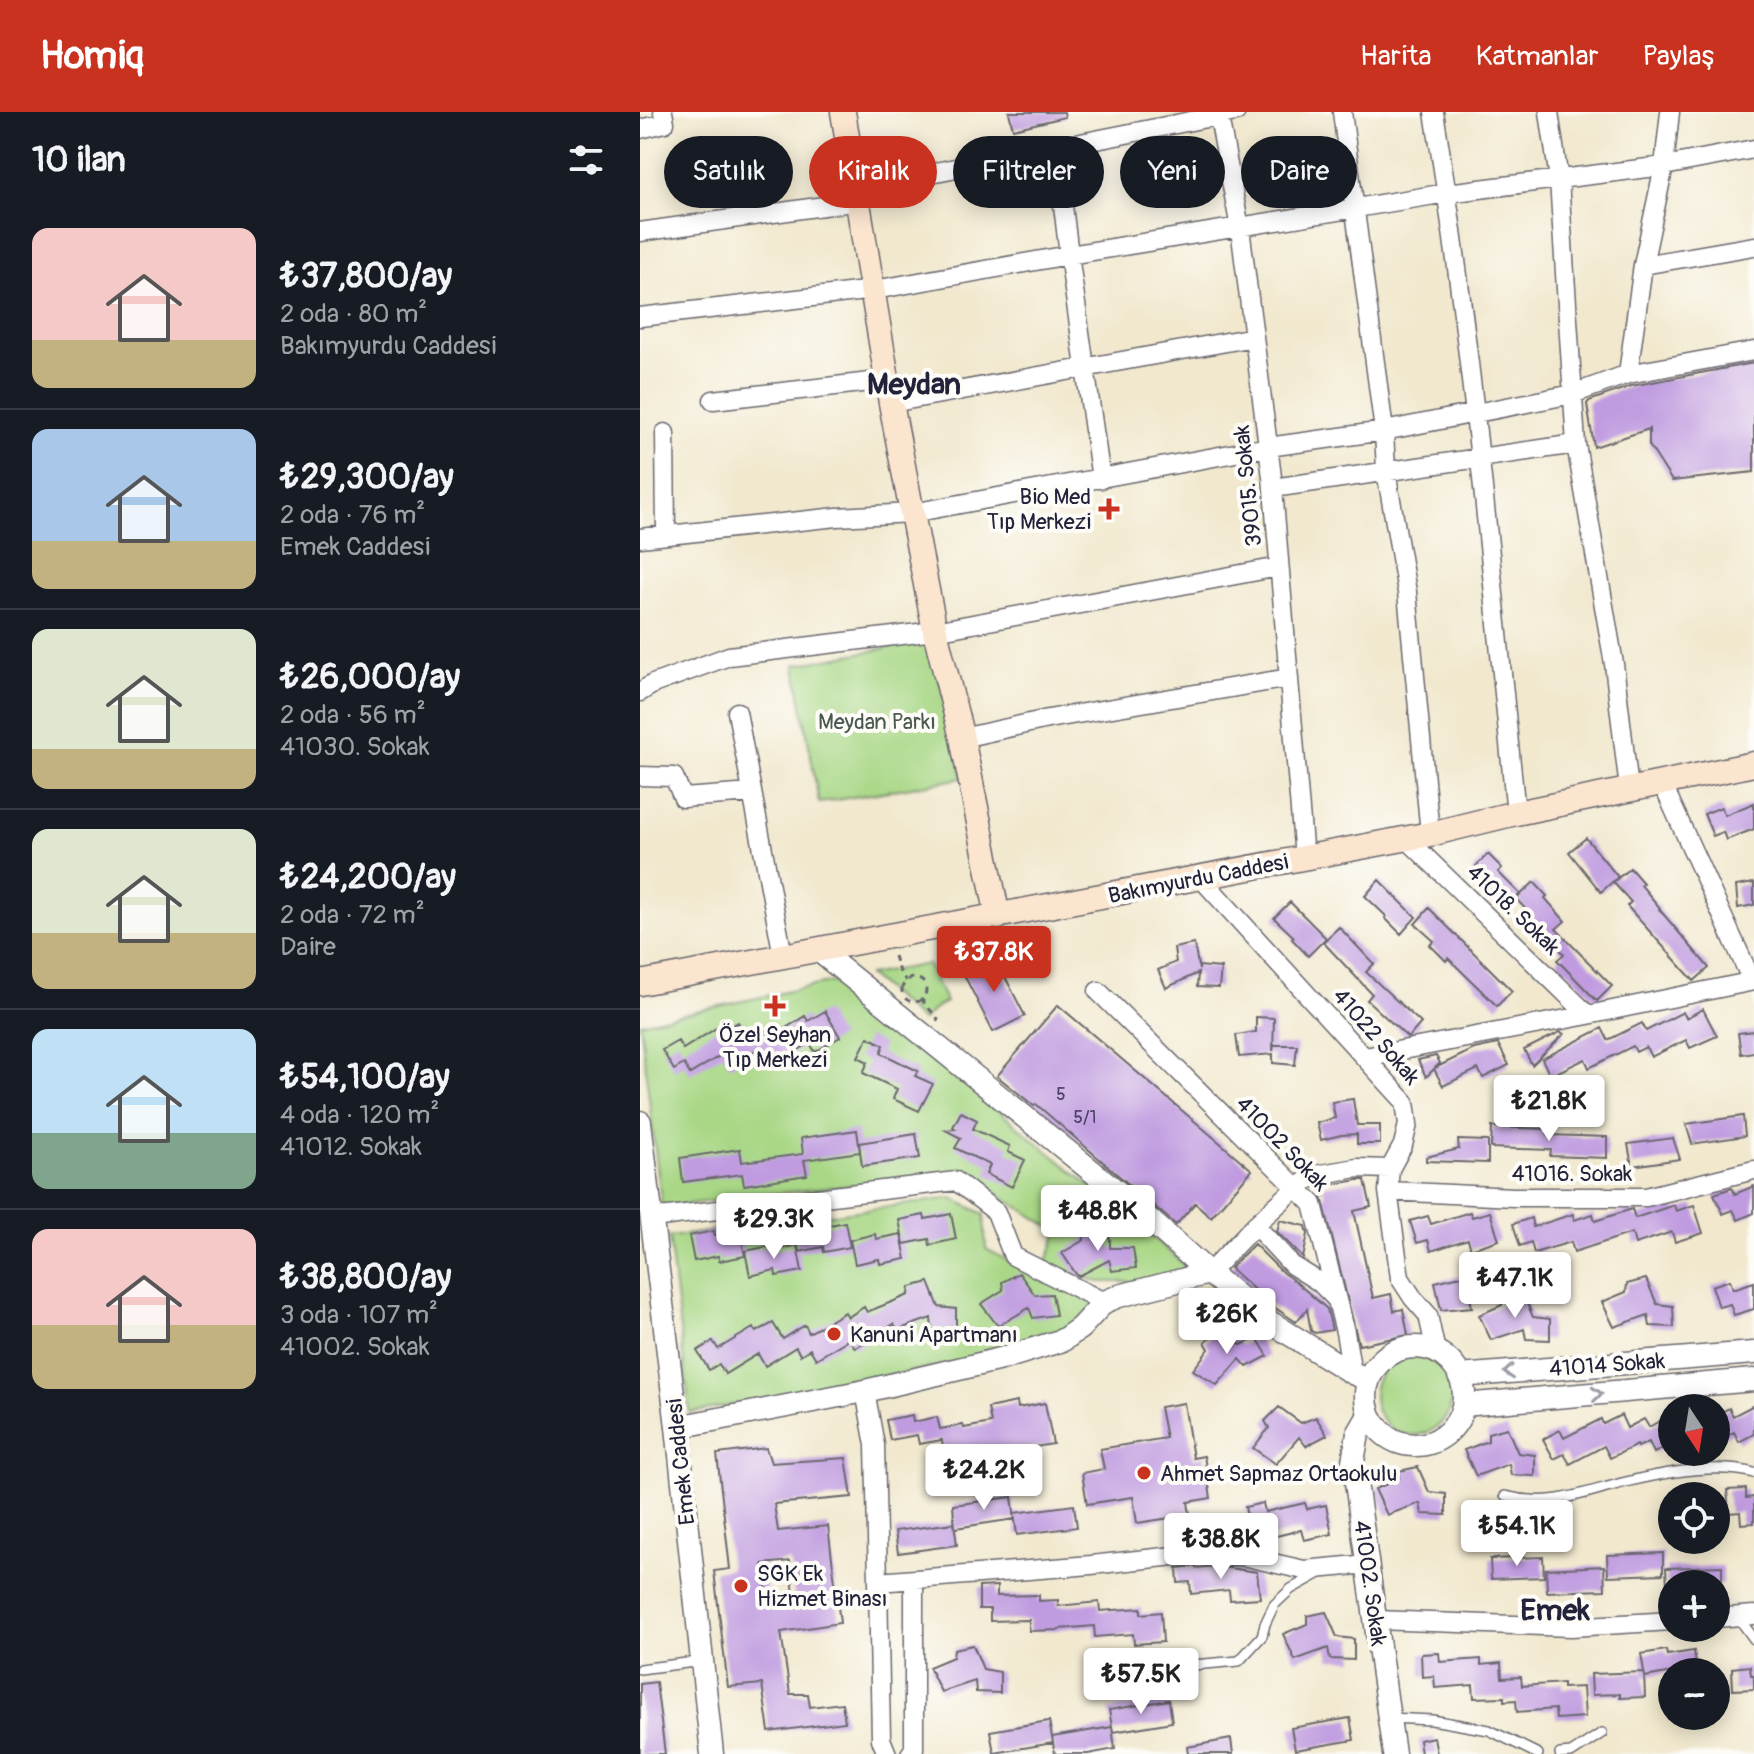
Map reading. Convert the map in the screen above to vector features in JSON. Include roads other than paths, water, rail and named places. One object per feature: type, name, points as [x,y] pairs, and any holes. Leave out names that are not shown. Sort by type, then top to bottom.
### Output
[{"type":"main road","points":[[843,112],[847,136]]},
{"type":"main road","points":[[859,208],[935,631],[962,738],[998,917]]},
{"type":"main road","name":"Bakımyurdu Caddesi","points":[[640,983],[1418,836],[1754,764]]},
{"type":"street","points":[[640,129],[665,123],[663,112]]},
{"type":"street","points":[[1342,112],[1384,431],[1386,471],[1407,592],[1418,836]]},
{"type":"street","points":[[1434,112],[1474,412],[1516,813]]},
{"type":"street","points":[[1549,112],[1559,180],[1576,444],[1614,664],[1629,789]]},
{"type":"street","points":[[1628,374],[1643,265],[1664,166],[1670,112]]},
{"type":"street","points":[[1104,138],[1224,113]]},
{"type":"street","name":"39015. Sokak","points":[[1224,113],[1273,488],[1304,858]]},
{"type":"street","points":[[640,317],[874,290],[1447,193],[1664,166],[1754,149]]},
{"type":"street","points":[[640,232],[809,202]]},
{"type":"street","points":[[1063,208],[1101,479]]},
{"type":"street","points":[[1643,265],[1754,246]]},
{"type":"street","points":[[713,400],[890,391],[1085,367],[1254,337]]},
{"type":"street","points":[[640,538],[837,517],[912,513],[1268,447],[1384,431],[1573,394],[1628,374],[1754,351]]},
{"type":"street","points":[[665,433],[666,535]]},
{"type":"street","points":[[1273,488],[1576,444]]},
{"type":"street","points":[[640,692],[653,684],[729,656],[935,631],[1279,567]]},
{"type":"street","points":[[962,738],[1048,719],[1289,678]]},
{"type":"street","points":[[737,712],[783,956]]},
{"type":"street","points":[[640,776],[674,777],[683,798],[752,793]]},
{"type":"street","points":[[1365,1057],[1753,981],[1662,783]]},
{"type":"street","name":"41018. Sokak","points":[[1418,836],[1588,1015]]},
{"type":"street","name":"41022 Sokak","points":[[1200,877],[1405,1102],[1408,1124],[1403,1145],[1390,1169],[1388,1191],[1400,1278],[1428,1315],[1436,1352]]},
{"type":"street","points":[[818,950],[1124,1197],[1209,1273],[1270,1322],[1360,1376],[1369,1415],[1377,1429],[1391,1440],[1414,1446],[1431,1443],[1445,1436],[1457,1423],[1463,1410],[1464,1385],[1454,1365],[1423,1347],[1406,1347],[1386,1355],[1374,1368],[1360,1376]]},
{"type":"street","name":"41002 Sokak","points":[[1098,991],[1313,1204],[1360,1376]]},
{"type":"street","name":"Emek Caddesi","points":[[640,1122],[712,1754]]},
{"type":"street","points":[[677,1427],[865,1391],[1001,1359],[1063,1340],[1080,1328],[1104,1302],[1209,1273],[1255,1225],[1315,1175],[1357,1168],[1390,1169]]},
{"type":"street","name":"41016. Sokak","points":[[1388,1191],[1514,1197],[1646,1197],[1754,1170]]},
{"type":"street","points":[[652,1218],[956,1181],[996,1212],[1013,1256],[1104,1302]]},
{"type":"street","points":[[1255,1225],[1292,1265],[1319,1282],[1337,1300]]},
{"type":"street","name":"41014 Sokak","points":[[1459,1376],[1754,1353]]},
{"type":"street","name":"41014 Sokak","points":[[1463,1405],[1754,1380]]},
{"type":"street","points":[[865,1391],[875,1445],[881,1739],[887,1754]]},
{"type":"street","name":"41002. Sokak","points":[[1369,1415],[1358,1434],[1353,1461],[1394,1754]]},
{"type":"street","points":[[878,1582],[1202,1553],[1247,1557],[1304,1570],[1369,1564]]},
{"type":"street","points":[[910,1754],[914,1749],[914,1579]]},
{"type":"street","points":[[1376,1620],[1571,1627],[1658,1622]]},
{"type":"lane","points":[[1505,1496],[1525,1501],[1561,1500],[1628,1481],[1691,1471],[1741,1470],[1754,1473]]},
{"type":"lane","points":[[1136,1670],[1239,1661],[1262,1636],[1274,1605],[1291,1589],[1330,1567]]},
{"type":"lane","points":[[1746,1616],[1754,1639]]},
{"type":"lane","points":[[640,1669],[702,1661]]},
{"type":"lane","points":[[1389,1718],[1432,1720],[1489,1730],[1538,1754]]},
{"type":"lane","points":[[1560,1754],[1571,1753],[1602,1733]]},
{"type":"place","name":"Bio Med Tıp Merkezi","points":[[1109,509]]},
{"type":"place","name":"Özel Seyhan Tıp Merkezi","points":[[775,1006]]},
{"type":"place","name":"Kanuni Apartmanı","points":[[834,1334]]},
{"type":"place","name":"Ahmet Sapmaz Ortaokulu","points":[[1144,1473]]},
{"type":"place","name":"SGK Ek Hizmet Binası","points":[[741,1586]]},
{"type":"district","name":"Meydan","points":[[914,384]]},
{"type":"district","name":"Emek","points":[[1555,1610]]},
{"type":"park label","name":"Meydan Parkı","points":[[877,721]]}]
